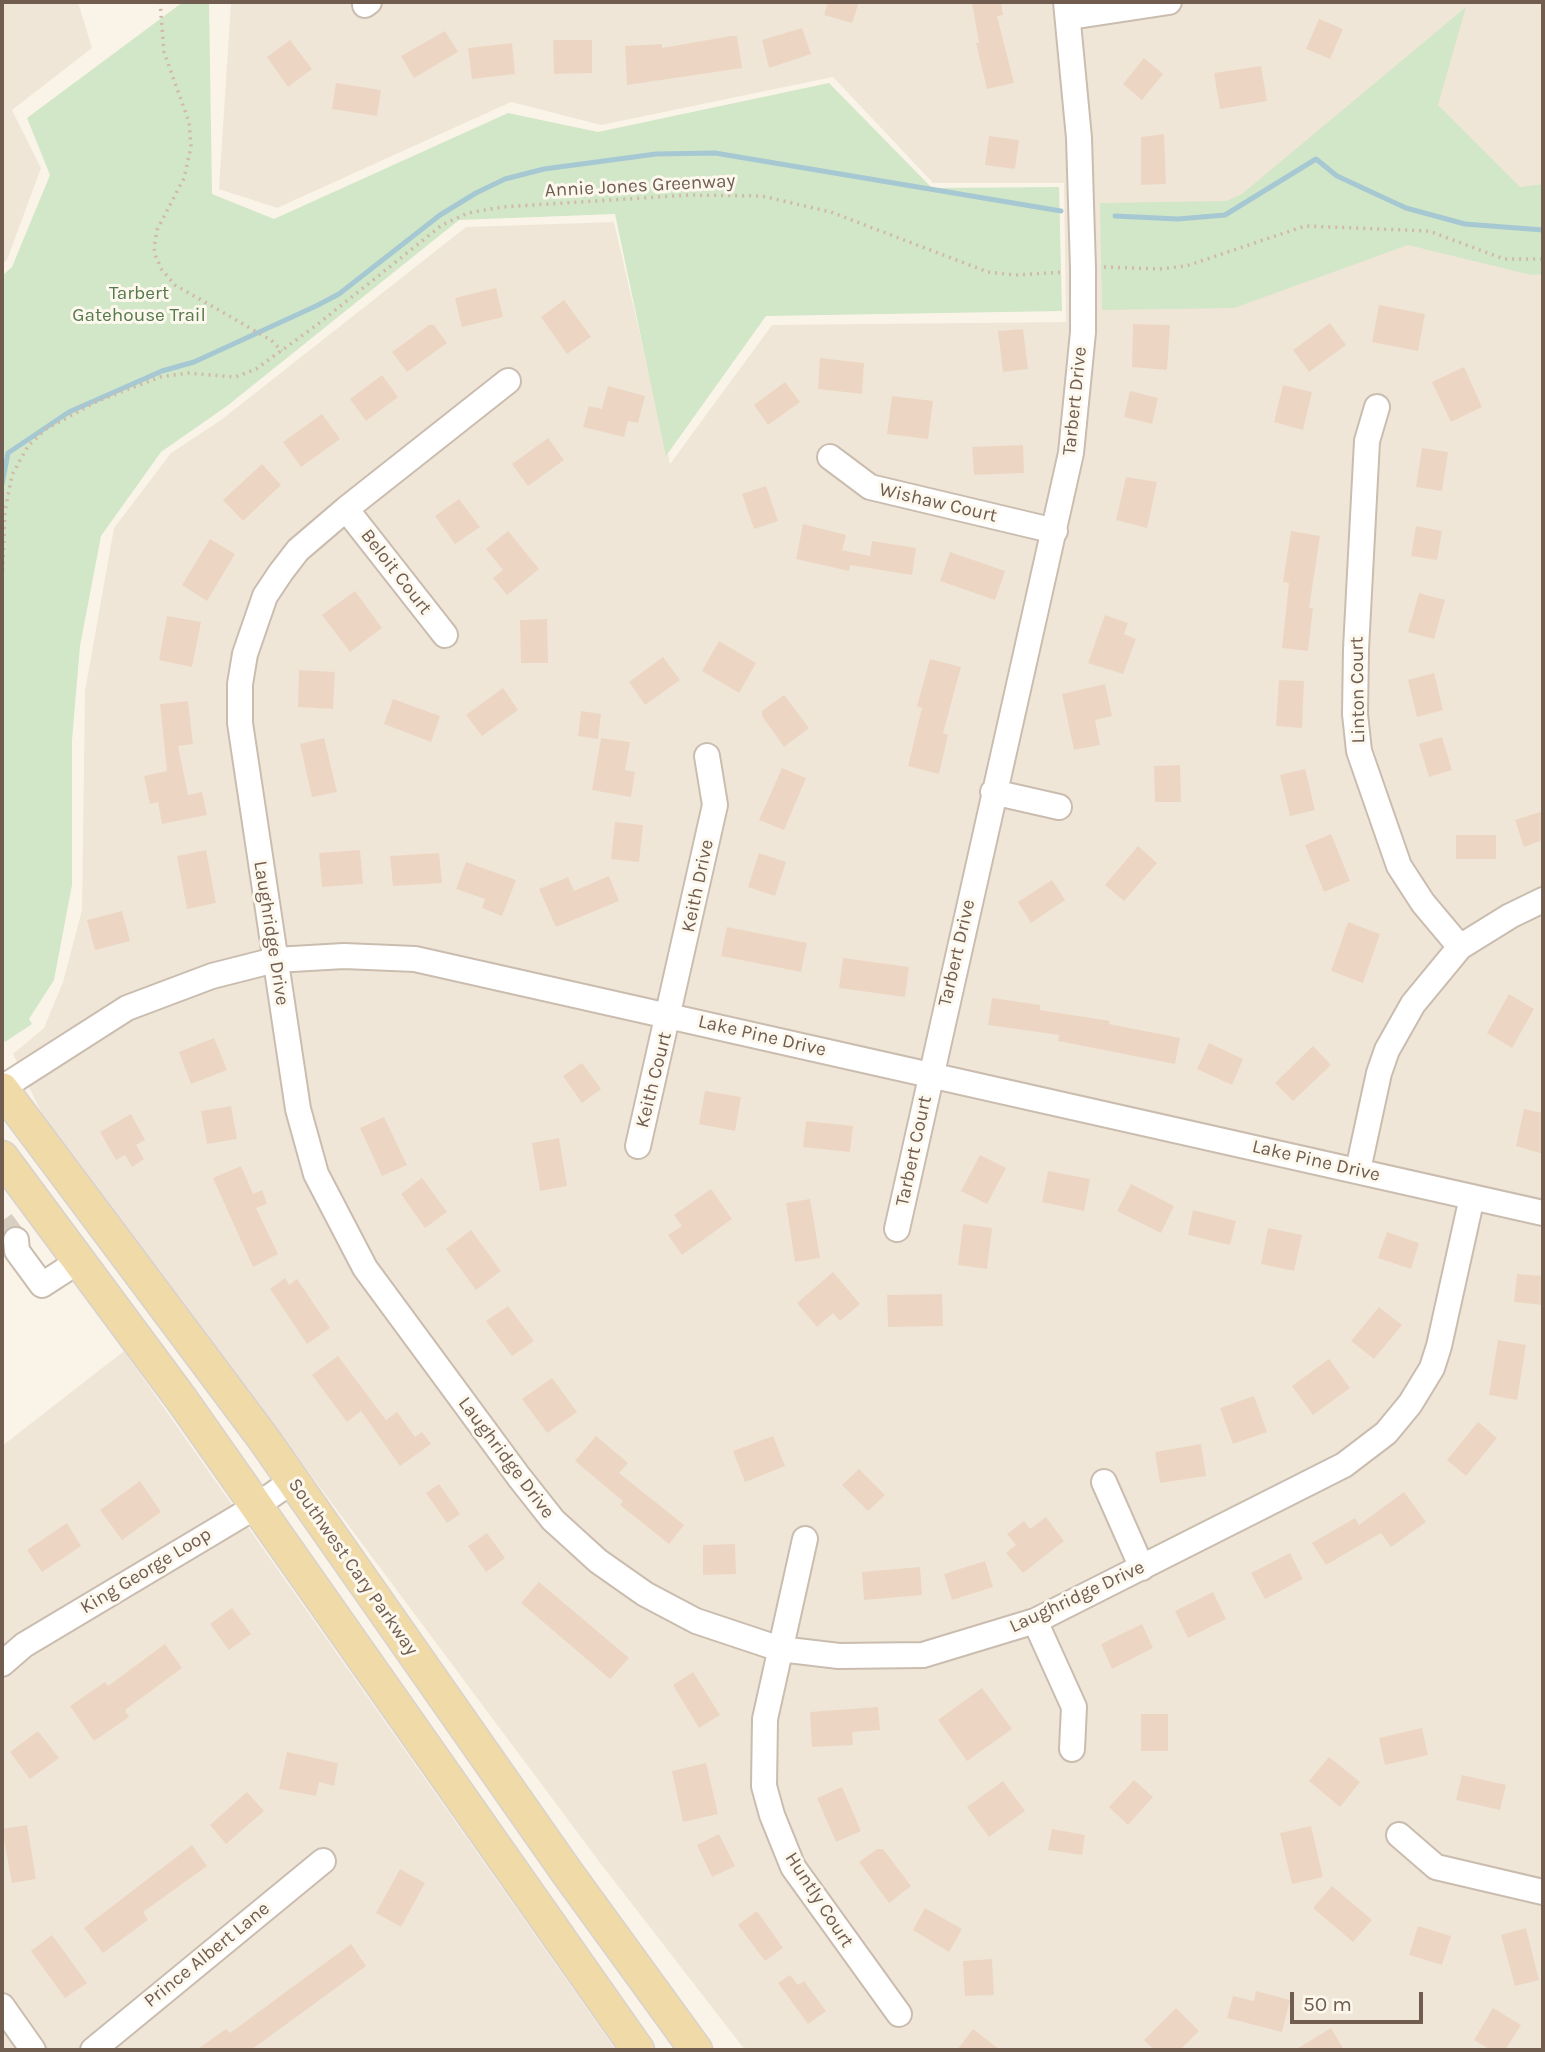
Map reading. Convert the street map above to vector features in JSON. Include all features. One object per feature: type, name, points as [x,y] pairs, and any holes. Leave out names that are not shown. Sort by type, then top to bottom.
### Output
[{"type":"main road","name":"Southwest Cary Parkway","points":[[2,1089],[292,1481],[566,1871],[696,2050]]},
{"type":"main road","points":[[5,1167],[79,1261],[181,1400],[638,2050]]},
{"type":"street","points":[[1068,10],[1169,2]]},
{"type":"street","name":"Tarbert Drive","points":[[930,1074],[1071,453],[1083,332],[1079,138],[1068,10]]},
{"type":"street","name":"Laughridge Drive","points":[[508,381],[346,509],[299,550],[281,572],[265,596],[245,654],[240,684],[240,723],[298,1109],[316,1174],[365,1268],[519,1477],[553,1520],[590,1555],[645,1594],[696,1621],[780,1649],[839,1656],[923,1655],[1035,1621],[1344,1465],[1386,1433],[1421,1388],[1436,1357],[1472,1197]]},
{"type":"street","name":"Linton Court","points":[[1377,407],[1367,441],[1356,649],[1355,714],[1359,751],[1399,866],[1423,904],[1460,947]]},
{"type":"street","name":"Wishaw Court","points":[[830,457],[870,487],[1055,531]]},
{"type":"street","name":"Beloit Court","points":[[346,509],[445,635]]},
{"type":"street","name":"Keith Drive","points":[[670,1015],[715,806],[707,756]]},
{"type":"street","points":[[993,792],[1059,807]]},
{"type":"street","points":[[1358,1170],[1378,1073],[1387,1050],[1413,1004],[1460,947],[1510,916],[1543,900]]},
{"type":"street","name":"Lake Pine Drive","points":[[2,1089],[127,1008],[200,980],[275,960],[344,956],[415,959],[1543,1213]]},
{"type":"street","name":"Keith Court","points":[[638,1146],[670,1015]]},
{"type":"street","name":"Tarbert Court","points":[[897,1228],[930,1074]]},
{"type":"street","points":[[13,1246],[42,1285],[79,1261]]},
{"type":"street","name":"King George Loop","points":[[2,1664],[24,1645],[57,1624],[255,1507],[292,1481]]},
{"type":"street","points":[[1104,1482],[1142,1567]]},
{"type":"street","name":"Huntly Court","points":[[805,1539],[765,1719],[762,1758],[764,1786],[772,1815],[793,1867],[899,2014]]},
{"type":"street","points":[[1035,1621],[1074,1707],[1072,1749]]},
{"type":"street","points":[[1399,1835],[1436,1867],[1543,1892]]},
{"type":"street","name":"Prince Albert Lane","points":[[93,2050],[323,1861]]},
{"type":"street","points":[[2,2006],[33,2050]]},
{"type":"path","points":[[160,2],[164,52],[189,122],[191,147],[184,178],[161,221],[153,248],[162,270],[176,285],[265,336],[282,351]]},
{"type":"path","name":"Annie Jones Greenway","points":[[2,585],[2,559],[12,475],[28,446],[46,429],[91,404],[143,383],[185,373],[235,377],[256,369],[442,225],[468,213],[502,207],[716,194],[762,196],[839,215],[988,272],[1049,275],[1072,271]]},
{"type":"path","points":[[1100,267],[1159,269],[1186,266],[1305,226],[1429,231],[1504,259],[1543,259]]},
{"type":"shaded area","points":[[2,2],[78,2],[92,48],[12,110],[41,168],[7,260],[2,264]]},
{"type":"shaded area","points":[[231,2],[1543,2],[1543,2050],[745,2050],[601,1864],[43,1116],[13,1054],[44,1028],[63,982],[82,910],[85,691],[114,528],[171,453],[221,420],[466,227],[614,222],[670,464],[772,325],[1066,322],[1064,183],[933,183],[833,77],[601,125],[511,102],[277,208],[219,189]]},
{"type":"shaded area","points":[[124,1351],[616,2050],[2,2050],[2,1446]]},
{"type":"green space","name":"Tarbert Gatehouse Trail","points":[[183,2],[209,2],[212,194],[274,219],[508,113],[598,132],[829,83],[932,188],[1059,187],[1062,311],[766,316],[666,456],[615,214],[459,220],[227,406],[161,452],[101,536],[80,646],[72,740],[72,885],[54,980],[29,1019],[32,1024],[5,1042],[2,1036],[2,276],[12,267],[50,175],[27,118]]},
{"type":"green space","points":[[1466,7],[1438,105],[1520,187],[1543,184],[1543,274],[1531,275],[1408,245],[1234,308],[1102,310],[1100,203],[1226,201],[1242,194]]},
{"type":"building","points":[[828,2],[859,2],[852,23],[824,15]]},
{"type":"building","points":[[972,2],[1001,2],[1003,15],[997,16],[1014,83],[987,89],[976,43],[979,43]]},
{"type":"building","points":[[1319,19],[1343,29],[1330,59],[1306,49]]},
{"type":"building","points":[[802,28],[811,54],[769,68],[762,40]]},
{"type":"building","points":[[445,31],[458,52],[414,78],[401,56]]},
{"type":"building","points":[[737,36],[742,68],[627,85],[625,46],[662,44],[662,48]]},
{"type":"building","points":[[290,40],[312,69],[288,87],[267,57]]},
{"type":"building","points":[[553,40],[592,40],[592,73],[554,74]]},
{"type":"building","points":[[512,43],[515,74],[472,79],[468,48]]},
{"type":"building","points":[[1144,58],[1163,74],[1142,100],[1123,84]]},
{"type":"building","points":[[1261,66],[1267,101],[1220,109],[1214,73]]},
{"type":"building","points":[[336,83],[381,90],[377,116],[332,109]]},
{"type":"building","points":[[1164,134],[1166,184],[1141,185],[1141,137]]},
{"type":"building","points":[[989,136],[1019,140],[1015,169],[985,165]]},
{"type":"building","points":[[496,288],[503,317],[462,327],[455,298]]},
{"type":"building","points":[[564,300],[591,337],[567,354],[541,317]]},
{"type":"building","points":[[1379,305],[1425,314],[1418,351],[1372,342]]},
{"type":"building","points":[[1330,323],[1346,345],[1309,372],[1293,350]]},
{"type":"building","points":[[1133,324],[1170,325],[1167,370],[1132,367]]},
{"type":"building","points":[[429,325],[434,325],[447,343],[407,372],[392,352]]},
{"type":"building","points":[[1023,329],[1028,369],[1003,372],[998,331]]},
{"type":"building","points":[[820,358],[864,363],[862,394],[818,389]]},
{"type":"building","points":[[1464,367],[1482,407],[1451,422],[1432,382]]},
{"type":"building","points":[[382,375],[398,397],[366,421],[350,399]]},
{"type":"building","points":[[785,382],[800,402],[768,425],[754,405]]},
{"type":"building","points":[[1283,385],[1312,392],[1303,430],[1274,422]]},
{"type":"building","points":[[608,386],[645,396],[638,423],[628,421],[624,437],[583,427],[589,406],[602,409]]},
{"type":"building","points":[[1130,391],[1158,398],[1152,424],[1124,417]]},
{"type":"building","points":[[892,396],[933,401],[928,439],[887,434]]},
{"type":"building","points":[[322,414],[340,439],[301,467],[283,442]]},
{"type":"building","points":[[548,438],[564,460],[528,486],[512,464]]},
{"type":"building","points":[[1023,445],[1024,473],[974,475],[972,447]]},
{"type":"building","points":[[1422,448],[1448,452],[1442,491],[1416,487]]},
{"type":"building","points":[[262,464],[281,485],[243,521],[223,500]]},
{"type":"building","points":[[1126,477],[1157,482],[1147,528],[1116,520]]},
{"type":"building","points":[[766,486],[778,521],[754,529],[742,494]]},
{"type":"building","points":[[459,499],[480,527],[455,544],[435,516]]},
{"type":"building","points":[[803,524],[846,535],[842,550],[870,556],[872,541],[916,548],[912,575],[850,565],[849,571],[796,559]]},
{"type":"building","points":[[1416,526],[1442,531],[1437,560],[1411,556]]},
{"type":"building","points":[[508,531],[539,569],[507,595],[493,578],[503,570],[486,549]]},
{"type":"building","points":[[1291,531],[1320,536],[1309,608],[1313,608],[1308,651],[1282,648],[1289,583],[1283,582]]},
{"type":"building","points":[[210,539],[235,554],[207,601],[182,585]]},
{"type":"building","points":[[950,552],[1005,571],[995,600],[940,581]]},
{"type":"building","points":[[355,591],[382,628],[350,652],[322,615]]},
{"type":"building","points":[[1419,593],[1445,600],[1434,639],[1408,632]]},
{"type":"building","points":[[1105,615],[1128,623],[1124,634],[1136,639],[1123,674],[1088,663]]},
{"type":"building","points":[[167,616],[201,622],[192,667],[159,660]]},
{"type":"building","points":[[547,619],[548,663],[521,663],[520,620]]},
{"type":"building","points":[[719,641],[756,663],[739,693],[702,671]]},
{"type":"building","points":[[663,657],[680,680],[645,705],[629,682]]},
{"type":"building","points":[[930,659],[961,667],[943,733],[948,735],[939,774],[908,766],[922,708],[917,706]]},
{"type":"building","points":[[299,670],[335,672],[333,709],[298,707]]},
{"type":"building","points":[[1434,673],[1443,710],[1417,717],[1408,680]]},
{"type":"building","points":[[1279,680],[1304,681],[1302,728],[1276,726]]},
{"type":"building","points":[[1105,684],[1112,716],[1095,720],[1100,745],[1074,750],[1062,694]]},
{"type":"building","points":[[503,688],[518,710],[482,736],[466,715]]},
{"type":"building","points":[[784,695],[809,728],[784,747],[762,716],[762,711]]},
{"type":"building","points":[[393,699],[440,716],[431,742],[384,724]]},
{"type":"building","points":[[188,701],[193,744],[178,746],[188,795],[202,792],[207,815],[162,824],[158,802],[150,804],[144,776],[167,771],[160,704]]},
{"type":"building","points":[[581,711],[601,714],[598,739],[578,736]]},
{"type":"building","points":[[1442,737],[1452,770],[1429,777],[1419,744]]},
{"type":"building","points":[[324,738],[337,792],[312,797],[300,744]]},
{"type":"building","points":[[601,738],[630,742],[625,770],[635,772],[631,797],[592,790]]},
{"type":"building","points":[[1180,765],[1181,802],[1155,802],[1154,766]]},
{"type":"building","points":[[782,768],[806,778],[784,830],[759,820]]},
{"type":"building","points":[[1305,769],[1315,810],[1290,816],[1280,775]]},
{"type":"building","points":[[1543,811],[1543,840],[1524,847],[1515,820]]},
{"type":"building","points":[[615,822],[643,825],[639,862],[611,859]]},
{"type":"building","points":[[1331,834],[1350,881],[1324,892],[1305,845]]},
{"type":"building","points":[[1456,835],[1496,835],[1496,859],[1456,859]]},
{"type":"building","points":[[1138,846],[1157,863],[1124,901],[1105,885]]},
{"type":"building","points":[[206,850],[216,903],[187,909],[177,856]]},
{"type":"building","points":[[360,850],[363,884],[322,887],[319,853]]},
{"type":"building","points":[[439,853],[442,883],[393,886],[390,856]]},
{"type":"building","points":[[759,853],[786,862],[775,896],[748,887]]},
{"type":"building","points":[[466,862],[516,880],[502,916],[482,908],[485,899],[456,889]]},
{"type":"building","points":[[609,876],[619,901],[556,927],[539,889],[568,877],[574,891]]},
{"type":"building","points":[[1052,880],[1065,900],[1031,923],[1018,902]]},
{"type":"building","points":[[122,911],[130,941],[95,950],[87,920]]},
{"type":"building","points":[[1348,922],[1380,934],[1363,983],[1331,971]]},
{"type":"building","points":[[727,927],[807,943],[801,972],[721,956]]},
{"type":"building","points":[[843,958],[909,967],[905,997],[839,988]]},
{"type":"building","points":[[1509,994],[1534,1009],[1512,1048],[1487,1033]]},
{"type":"building","points":[[992,998],[1040,1005],[1040,1010],[1110,1021],[1109,1024],[1180,1038],[1175,1064],[1058,1041],[1059,1035],[988,1025]]},
{"type":"building","points":[[214,1038],[227,1070],[191,1084],[179,1052]]},
{"type":"building","points":[[1209,1043],[1243,1059],[1232,1085],[1197,1069]]},
{"type":"building","points":[[1313,1046],[1331,1065],[1293,1101],[1275,1083]]},
{"type":"building","points":[[582,1063],[601,1089],[582,1103],[563,1076]]},
{"type":"building","points":[[705,1091],[741,1097],[735,1131],[699,1124]]},
{"type":"building","points":[[231,1106],[237,1139],[207,1144],[201,1111]]},
{"type":"building","points":[[1524,1109],[1543,1113],[1543,1154],[1516,1146]]},
{"type":"building","points":[[131,1114],[145,1140],[136,1145],[144,1159],[132,1167],[125,1155],[116,1160],[100,1132]]},
{"type":"building","points":[[384,1117],[407,1165],[382,1176],[360,1128]]},
{"type":"building","points":[[806,1121],[853,1126],[850,1152],[803,1147]]},
{"type":"building","points":[[559,1138],[567,1186],[540,1191],[532,1143]]},
{"type":"building","points":[[980,1155],[1006,1168],[987,1204],[961,1191]]},
{"type":"building","points":[[241,1166],[253,1194],[262,1190],[267,1204],[256,1208],[278,1254],[253,1267],[213,1178]]},
{"type":"building","points":[[1048,1171],[1090,1179],[1084,1211],[1042,1202]]},
{"type":"building","points":[[422,1178],[447,1212],[425,1228],[401,1194]]},
{"type":"building","points":[[1131,1184],[1174,1206],[1161,1233],[1117,1211]]},
{"type":"building","points":[[711,1189],[732,1219],[682,1255],[668,1235],[682,1226],[674,1215]]},
{"type":"building","points":[[810,1199],[820,1258],[795,1262],[786,1203]]},
{"type":"building","points":[[1193,1210],[1236,1221],[1230,1245],[1188,1235]]},
{"type":"building","points":[[963,1224],[992,1228],[987,1269],[958,1265]]},
{"type":"building","points":[[1268,1228],[1302,1235],[1294,1271],[1261,1264]]},
{"type":"building","points":[[471,1230],[501,1271],[476,1290],[446,1249]]},
{"type":"building","points":[[1387,1232],[1419,1243],[1411,1269],[1378,1258]]},
{"type":"building","points":[[833,1272],[860,1304],[840,1321],[833,1313],[817,1327],[797,1303]]},
{"type":"building","points":[[1517,1274],[1543,1276],[1543,1305],[1514,1302]]},
{"type":"building","points":[[285,1278],[289,1285],[297,1279],[330,1328],[307,1344],[270,1289]]},
{"type":"building","points":[[942,1294],[943,1326],[888,1327],[887,1295]]},
{"type":"building","points":[[508,1306],[534,1341],[512,1356],[486,1321]]},
{"type":"building","points":[[1379,1307],[1402,1325],[1374,1359],[1351,1341]]},
{"type":"building","points":[[1498,1340],[1526,1345],[1517,1400],[1489,1395]]},
{"type":"building","points":[[338,1356],[386,1420],[397,1412],[415,1437],[422,1432],[431,1444],[400,1466],[361,1411],[347,1422],[312,1375]]},
{"type":"building","points":[[1329,1359],[1350,1388],[1313,1415],[1292,1386]]},
{"type":"building","points":[[552,1378],[577,1412],[547,1433],[522,1399]]},
{"type":"building","points":[[1254,1396],[1267,1432],[1233,1444],[1220,1408]]},
{"type":"building","points":[[1478,1422],[1497,1438],[1466,1476],[1447,1460]]},
{"type":"building","points":[[596,1436],[628,1463],[619,1473],[684,1525],[669,1544],[620,1505],[623,1501],[575,1461]]},
{"type":"building","points":[[773,1436],[785,1466],[745,1482],[733,1451]]},
{"type":"building","points":[[1201,1444],[1206,1476],[1160,1483],[1155,1452]]},
{"type":"building","points":[[859,1469],[885,1495],[868,1511],[842,1485]]},
{"type":"building","points":[[140,1481],[161,1512],[122,1540],[100,1510]]},
{"type":"building","points":[[439,1484],[460,1514],[447,1523],[426,1493]]},
{"type":"building","points":[[1404,1492],[1426,1522],[1391,1547],[1381,1533],[1326,1565],[1312,1543],[1355,1518],[1359,1525]]},
{"type":"building","points":[[1046,1517],[1064,1541],[1023,1573],[1006,1553],[1016,1545],[1007,1534],[1024,1521],[1030,1529]]},
{"type":"building","points":[[67,1523],[81,1546],[42,1572],[27,1550]]},
{"type":"building","points":[[487,1533],[505,1558],[486,1572],[468,1546]]},
{"type":"building","points":[[735,1544],[736,1574],[703,1575],[703,1545]]},
{"type":"building","points":[[1290,1553],[1303,1579],[1265,1599],[1251,1573]]},
{"type":"building","points":[[985,1561],[993,1587],[952,1600],[944,1574]]},
{"type":"building","points":[[920,1567],[922,1595],[864,1600],[862,1572]]},
{"type":"building","points":[[539,1582],[629,1658],[610,1679],[521,1603]]},
{"type":"building","points":[[1213,1592],[1226,1619],[1188,1638],[1175,1611]]},
{"type":"building","points":[[232,1608],[251,1634],[229,1650],[210,1624]]},
{"type":"building","points":[[1142,1624],[1153,1648],[1112,1669],[1101,1644]]},
{"type":"building","points":[[165,1644],[182,1668],[125,1710],[129,1717],[94,1741],[70,1706],[105,1682],[108,1686]]},
{"type":"building","points":[[693,1672],[720,1715],[699,1728],[673,1685]]},
{"type":"building","points":[[982,1688],[1012,1729],[967,1761],[938,1720]]},
{"type":"building","points":[[878,1707],[880,1730],[852,1732],[853,1745],[812,1747],[810,1712]]},
{"type":"building","points":[[1141,1714],[1168,1714],[1168,1751],[1141,1751]]},
{"type":"building","points":[[1422,1728],[1428,1755],[1385,1765],[1379,1738]]},
{"type":"building","points":[[38,1731],[59,1758],[30,1779],[10,1752]]},
{"type":"building","points":[[287,1752],[338,1763],[334,1786],[319,1782],[316,1796],[279,1789]]},
{"type":"building","points":[[1329,1757],[1360,1782],[1340,1807],[1309,1781]]},
{"type":"building","points":[[706,1763],[718,1814],[683,1822],[672,1771]]},
{"type":"building","points":[[1462,1775],[1506,1785],[1500,1810],[1456,1800]]},
{"type":"building","points":[[1134,1780],[1153,1797],[1128,1825],[1109,1807]]},
{"type":"building","points":[[1003,1781],[1025,1811],[989,1837],[967,1807]]},
{"type":"building","points":[[842,1787],[861,1831],[836,1842],[817,1798]]},
{"type":"building","points":[[247,1792],[264,1811],[226,1844],[210,1825]]},
{"type":"building","points":[[27,1825],[36,1879],[12,1883],[2,1829]]},
{"type":"building","points":[[1311,1826],[1323,1877],[1292,1884],[1280,1833]]},
{"type":"building","points":[[1052,1829],[1085,1835],[1082,1855],[1048,1850]]},
{"type":"building","points":[[719,1834],[735,1866],[712,1877],[697,1845]]},
{"type":"building","points":[[192,1845],[207,1866],[143,1912],[148,1920],[103,1953],[84,1928]]},
{"type":"building","points":[[877,1849],[883,1849],[911,1886],[889,1903],[859,1862]]},
{"type":"building","points":[[400,1869],[425,1883],[401,1927],[376,1913]]},
{"type":"building","points":[[1332,1886],[1372,1920],[1353,1942],[1313,1908]]},
{"type":"building","points":[[925,1908],[962,1929],[949,1952],[913,1930]]},
{"type":"building","points":[[757,1911],[783,1948],[765,1961],[738,1925]]},
{"type":"building","points":[[1418,1926],[1451,1936],[1442,1965],[1409,1955]]},
{"type":"building","points":[[1526,1928],[1539,1980],[1515,1986],[1501,1935]]},
{"type":"building","points":[[52,1935],[87,1983],[65,1998],[31,1951]]},
{"type":"building","points":[[351,1944],[366,1966],[251,2050],[196,2050],[226,2029],[230,2033]]},
{"type":"building","points":[[992,1959],[994,1995],[965,1996],[963,1961]]},
{"type":"building","points":[[790,1975],[798,1985],[804,1981],[826,2011],[808,2024],[778,1983]]},
{"type":"building","points":[[1256,1991],[1290,2000],[1282,2032],[1227,2018],[1233,1996],[1254,2001]]},
{"type":"building","points":[[1176,2008],[1199,2031],[1180,2050],[1154,2050],[1144,2040]]},
{"type":"building","points":[[1493,2008],[1521,2025],[1505,2050],[1491,2050],[1474,2040]]},
{"type":"building","points":[[1331,2028],[1344,2050],[1295,2050]]},
{"type":"building","points":[[973,2029],[1000,2050],[957,2050]]},
{"type":"waterway","points":[[2,484],[8,453],[69,412],[162,371],[194,362],[339,294],[440,215],[505,179],[544,169],[656,154],[715,153],[1061,211]]},
{"type":"waterway","points":[[1115,216],[1178,219],[1225,215],[1316,159],[1337,176],[1406,208],[1465,224],[1543,230]]},
{"type":"tunnel","points":[[2,1221],[16,1240]]}]
